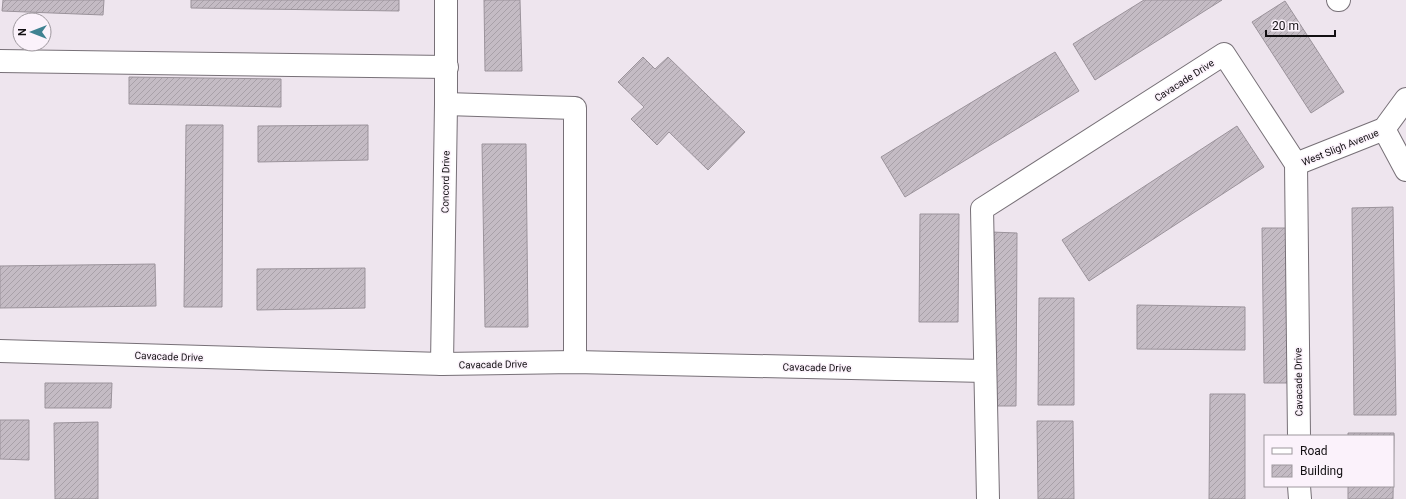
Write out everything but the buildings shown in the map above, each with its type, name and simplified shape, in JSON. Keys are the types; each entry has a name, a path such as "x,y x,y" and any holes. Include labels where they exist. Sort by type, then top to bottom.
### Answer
{"street":[{"name":"Concord Drive","path":"442,364 446,0"},
{"name":"Cavacade Drive","path":"988,499 982,208 1224,54 1296,164 1299,435"},
{"path":"0,61 446,67"},
{"name":"West Sligh Avenue","path":"1296,164 1384,129 1406,99"},
{"path":"446,104 575,108 575,362"},
{"name":"West Sligh Avenue","path":"1384,129 1406,170"},
{"name":"Cavacade Drive","path":"0,351 442,364 575,362 986,371"},
{"path":"1300,487 1300,499"}]}
